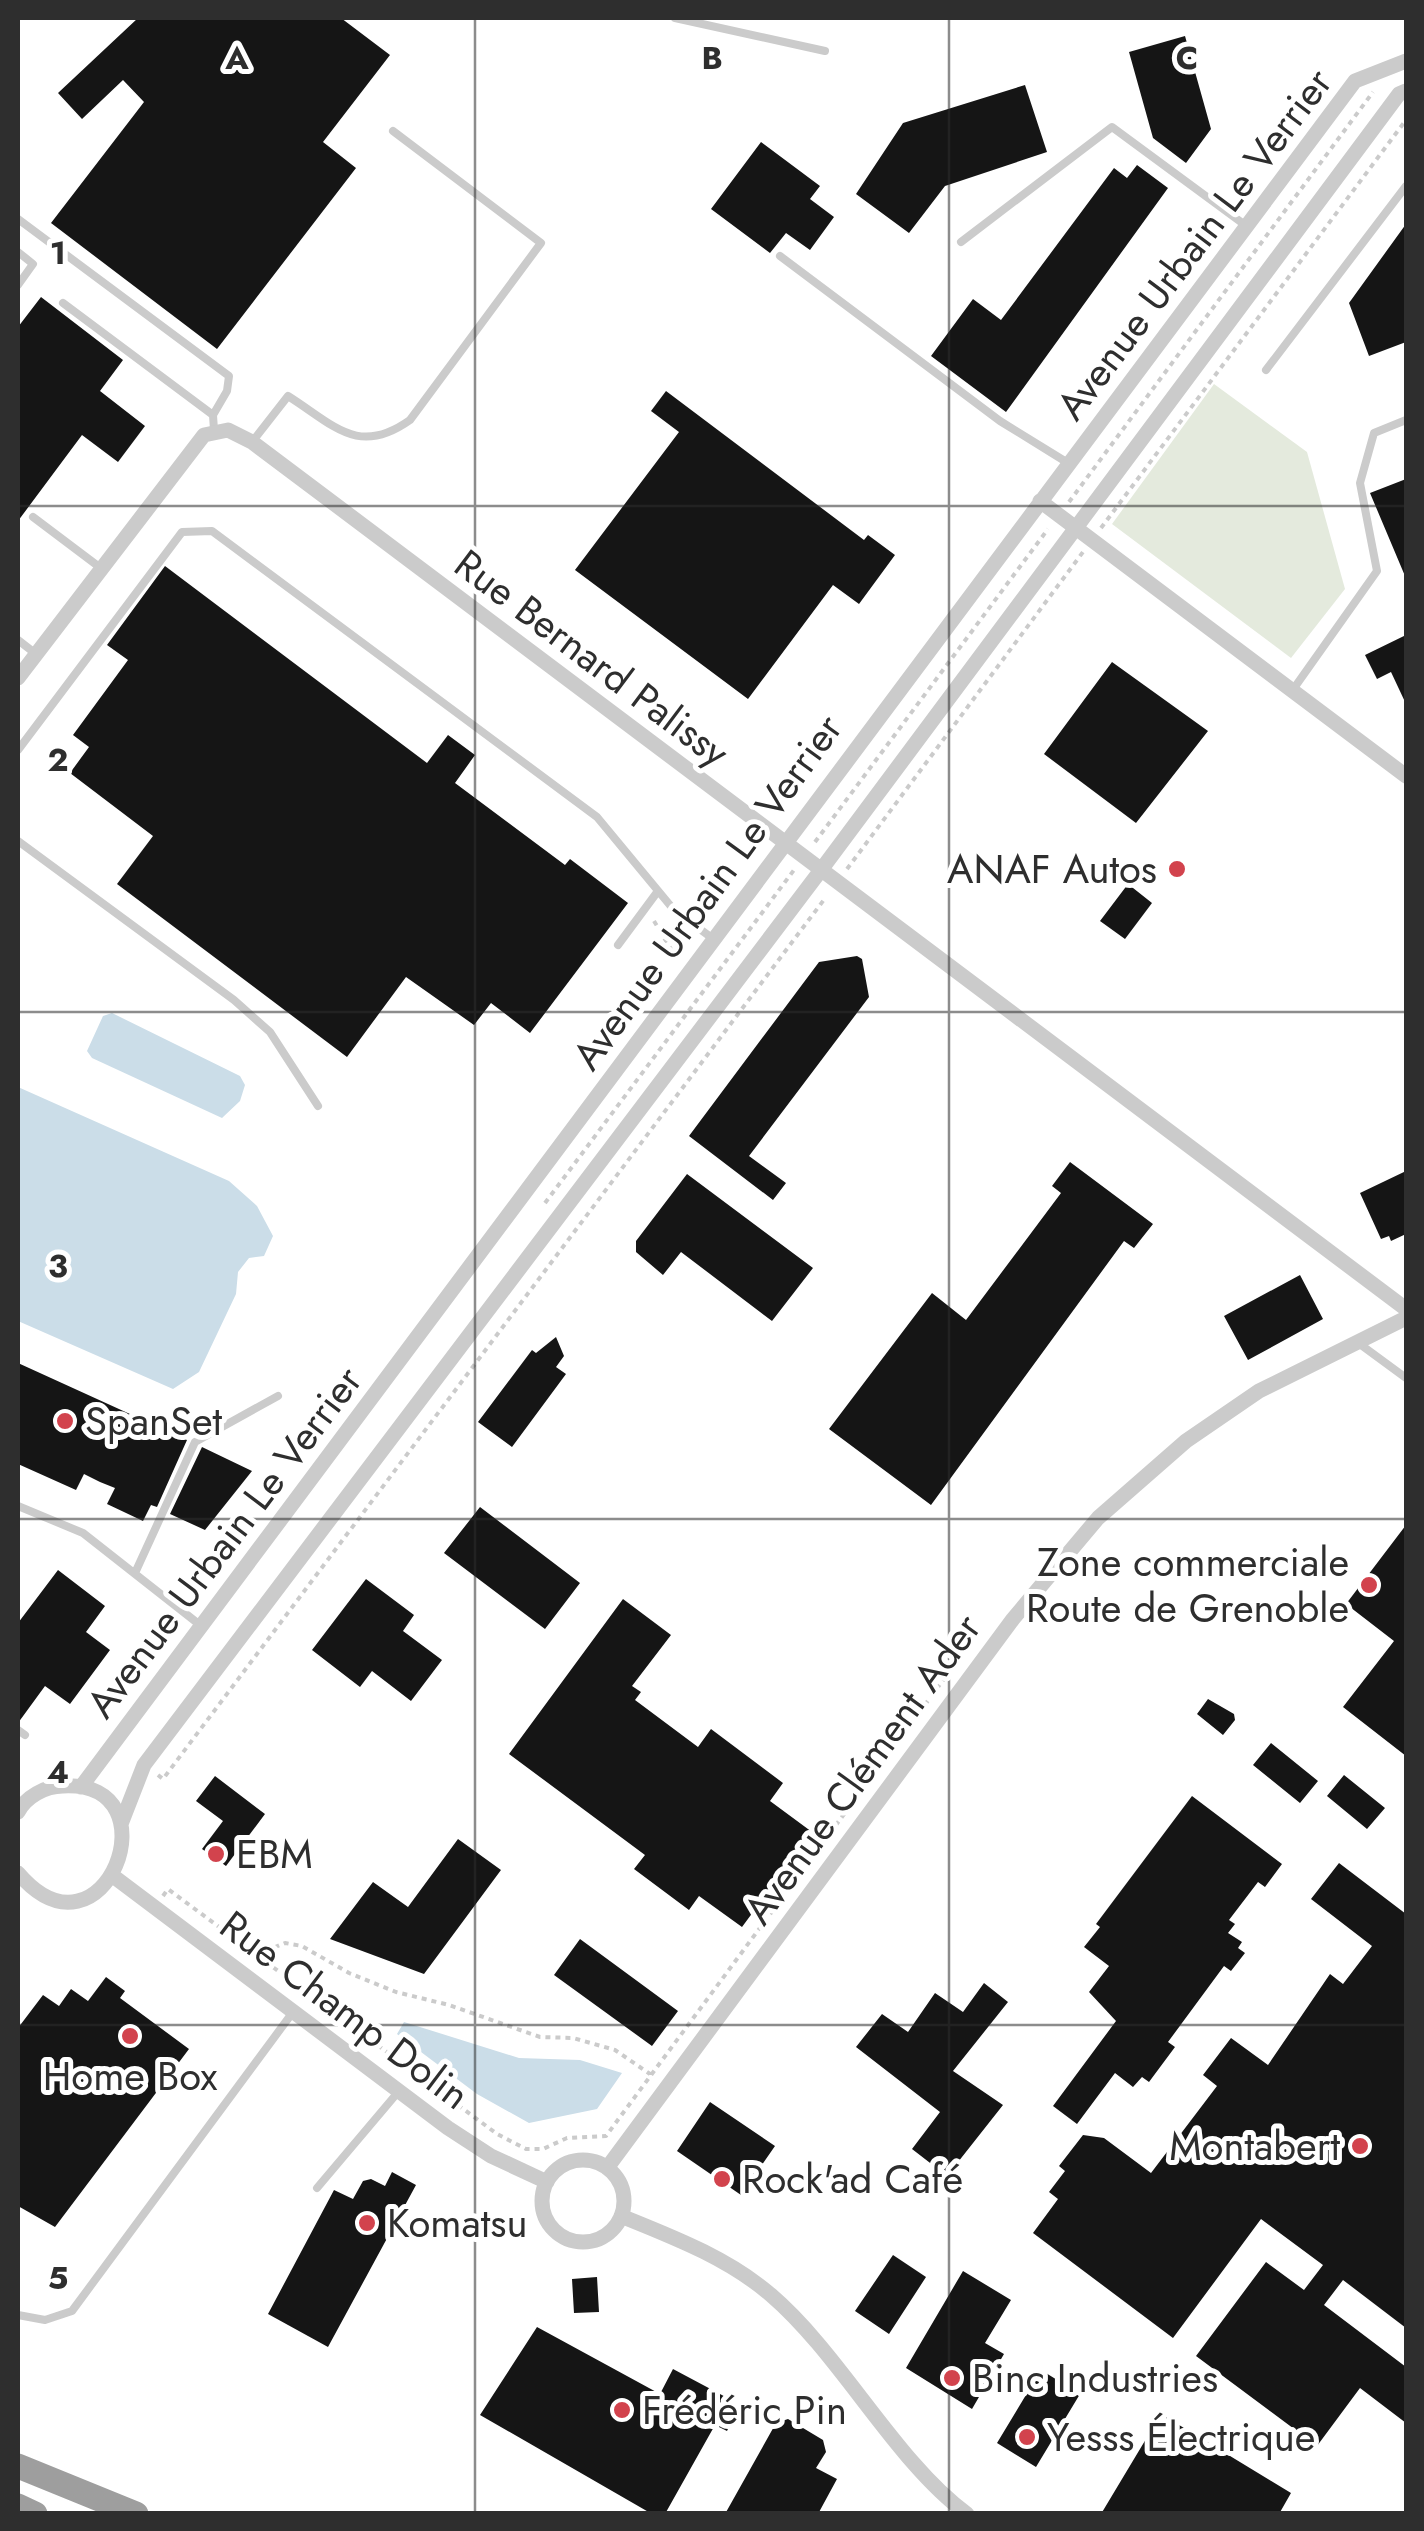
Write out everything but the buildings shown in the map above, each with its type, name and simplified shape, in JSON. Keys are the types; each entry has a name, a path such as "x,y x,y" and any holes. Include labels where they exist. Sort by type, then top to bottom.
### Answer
{"highway":[{"path":"18,2466 136,2514"},
{"path":"18,2506 35,2514"}],"street":[{"name":"Avenue Urbain Le Verrier","path":"81,1787 1355,81 1406,61"},
{"name":"Avenue Urbain Le Verrier","path":"113,1876 124,1842 120,1824 144,1764 821,870 1399,94 1406,91"},
{"path":"18,678 214,422"},
{"name":"Rue Bernard Palissy","path":"214,422 252,442 1406,1308"},
{"path":"1040,501 1406,776"},
{"name":"Avenue Clément Ader","path":"607,2168 1013,1619 1098,1518 1186,1441 1259,1390 1406,1318"},
{"path":"19,1807 48,1788 81,1787 112,1808 120,1824"},
{"path":"18,1873 30,1888 64,1900 100,1890 113,1876"},
{"name":"Rue Champ Dolin","path":"113,1876 399,2091 491,2156 546,2182"},
{"path":"574,2161 591,2161 607,2168 622,2190 621,2216 604,2236 578,2242 566,2238 546,2220 542,2194 546,2182 558,2168 574,2161"},
{"path":"621,2216 712,2257 747,2276 774,2298 935,2483 968,2514"}],"lane":[{"path":"675,18 825,52"},
{"path":"961,242 1112,127 1246,226"},
{"path":"252,442 288,396 353,438 370,440 396,430 410,420 541,243 393,130"},
{"path":"1266,370 1406,186"},
{"path":"18,219 229,376 214,422 63,303"},
{"path":"18,252 33,264 18,285"},
{"path":"780,256 1000,421 1068,463"},
{"path":"1292,692 1377,571 1360,483 1374,433 1406,420"},
{"path":"34,517 102,569"},
{"path":"18,750 182,532 212,531 597,817 658,891 712,938"},
{"path":"18,640 36,654"},
{"path":"18,841 270,1032 318,1106"},
{"path":"618,945 658,891"},
{"path":"1357,1342 1404,1374"},
{"path":"135,1573 195,1442 278,1396"},
{"path":"18,1506 83,1532 200,1625"},
{"path":"18,2315 45,2320 72,2311 293,2012"},
{"path":"317,2188 399,2091"}],"path":[{"name":"Avenue Urbain Le Verrier","path":"542,1207 1374,91"},
{"path":"144,1764 163,1779 1406,120"},
{"path":"643,911 661,926 676,959"},
{"path":"154,1908 168,1890 497,2134 526,2149 543,2149 567,2138 606,2136 972,1642"},
{"path":"256,1954 285,1943 302,1946 349,1974 396,1992 448,2004 540,2037 573,2038 615,2050 650,2074"}],"shaded area":[{"path":"1214,384 1307,452 1345,589 1291,658 1112,524"}],"water":[{"path":"112,1013 240,1076 245,1085 240,1101 222,1118 92,1058 87,1051 103,1016"},
{"path":"18,1087 229,1181 257,1206 273,1236 264,1256 249,1258 238,1272 236,1294 199,1372 173,1389 18,1321"},
{"path":"404,2022 519,2058 580,2060 622,2073 597,2109 529,2123 477,2094 397,2034"}],"place":[{"name":"ANAF Autos","path":"1177,869"},
{"name":"SpanSet","path":"65,1421"},
{"name":"Zone commerciale Route de Grenoble","path":"1369,1585"},
{"name":"EBM","path":"216,1854"},
{"name":"Home Box","path":"130,2036"},
{"name":"Montabert","path":"1360,2146"},
{"name":"Rock'ad Café","path":"722,2179"},
{"name":"Komatsu","path":"367,2223"},
{"name":"Binc Industries","path":"952,2378"},
{"name":"Frédéric Pin","path":"622,2410"},
{"name":"Yesss Électrique","path":"1027,2437"}]}
